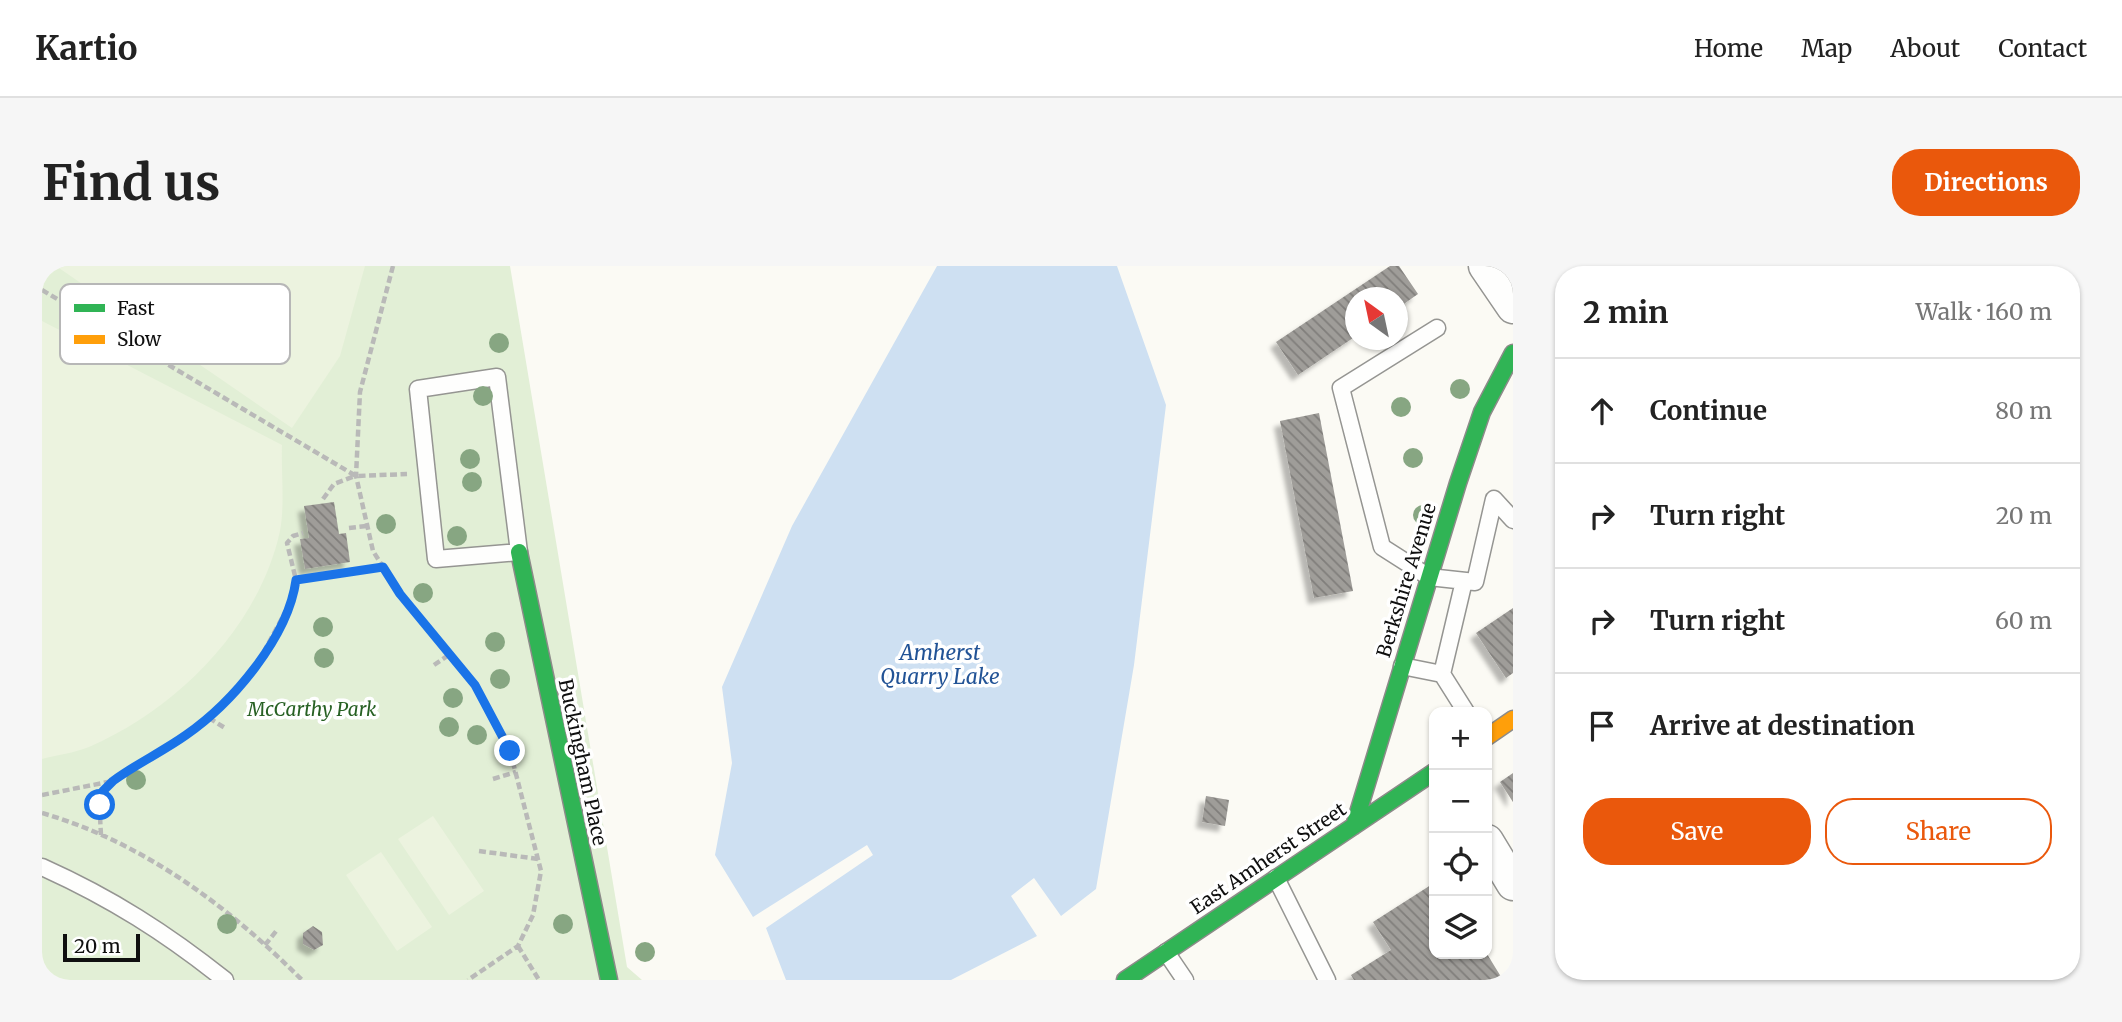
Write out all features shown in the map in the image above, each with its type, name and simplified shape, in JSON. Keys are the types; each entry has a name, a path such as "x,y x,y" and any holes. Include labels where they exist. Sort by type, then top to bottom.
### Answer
{"street":[{"path":"1485,266 1513,307"},
{"name":"Berkshire Avenue","path":"1354,826 1482,411 1513,352"},
{"name":"Buckingham Place","path":"519,552 608,980"},
{"path":"1492,734 1513,719"},
{"name":"East Amherst Street","path":"1125,980 1429,775"},
{"path":"1492,849 1513,884"}],"lane":[{"path":"1437,328 1341,388 1382,547 1429,577 1475,582 1494,499 1513,520"},
{"path":"497,377 519,552 436,559 418,389 497,377"},
{"path":"1463,707 1442,674 1464,581"},
{"path":"1402,666 1442,674"},
{"path":"42,867 102,894 183,946 225,980"},
{"path":"1276,878 1327,980"},
{"path":"1166,953 1185,980"}],"path":[{"path":"393,266 360,391 356,476 373,551 400,594 475,685 510,751 541,871 533,915 518,946 468,980"},
{"path":"42,290 60,301"},
{"path":"167,364 356,476"},
{"path":"323,499 334,484 356,476 397,475"},
{"path":"349,528 367,526"},
{"path":"101,835 100,805 103,791 113,781 209,718 255,668 294,596 296,580 287,543 293,536 303,533"},
{"path":"296,580 383,567"},
{"path":"434,664 450,654"},
{"path":"209,718 225,728"},
{"path":"493,779 516,772"},
{"path":"42,795 113,781"},
{"path":"42,813 101,835 199,890 234,915 302,980"},
{"path":"479,851 538,859"},
{"path":"265,945 277,930"},
{"path":"518,946 540,980"}],"green space":[{"name":"McCarthy Park","path":"42,266 510,266 627,967 642,980 42,980"},
{"path":"56,266 365,266 340,356 292,428 199,364 290,364 290,284 82,284"},
{"path":"42,321 60,330 60,364 125,364 282,445 283,499 280,531 254,600 234,632 210,661 153,711 122,731 89,747 42,759"},
{"path":"433,816 484,891 449,915 398,839"},
{"path":"381,852 432,927 397,951 346,875"}],"water":[{"name":"Amherst Quarry Lake","path":"937,266 1117,266 1166,405 1134,665 1096,889 1061,916 1034,878 1011,896 1037,936 951,980 786,980 766,928 873,855 867,845 753,917 715,855 732,763 722,687 792,526"}],"building":[{"path":"1390,266 1399,266 1418,294 1408,301 1408,287 1358,287"},
{"path":"1345,296 1345,343 1298,375 1276,342"},
{"path":"1319,413 1353,591 1314,598 1280,421"},
{"path":"334,502 339,534 346,533 350,562 305,569 300,539 309,538 304,506"},
{"path":"1513,608 1513,673 1506,678 1476,633"},
{"path":"1513,773 1513,802 1500,782"},
{"path":"1206,796 1229,800 1225,826 1202,822"},
{"path":"1429,886 1429,959 1490,959 1503,980 1354,980 1351,975 1391,950 1373,922"},
{"path":"313,926 322,932 323,945 314,950 303,944 303,933"}],"traffic: fast":[{"path":"1354,826 1458,483 1482,412 1513,353"},
{"path":"519,552 609,980"},
{"path":"1125,980 1429,775"}],"traffic: slow":[{"path":"1492,734 1513,719"}],"route":[{"path":"100,805 103,791 113,781 209,718 230,697 255,668 274,637 294,596 296,580 383,567 400,594 475,685 510,751"}]}
